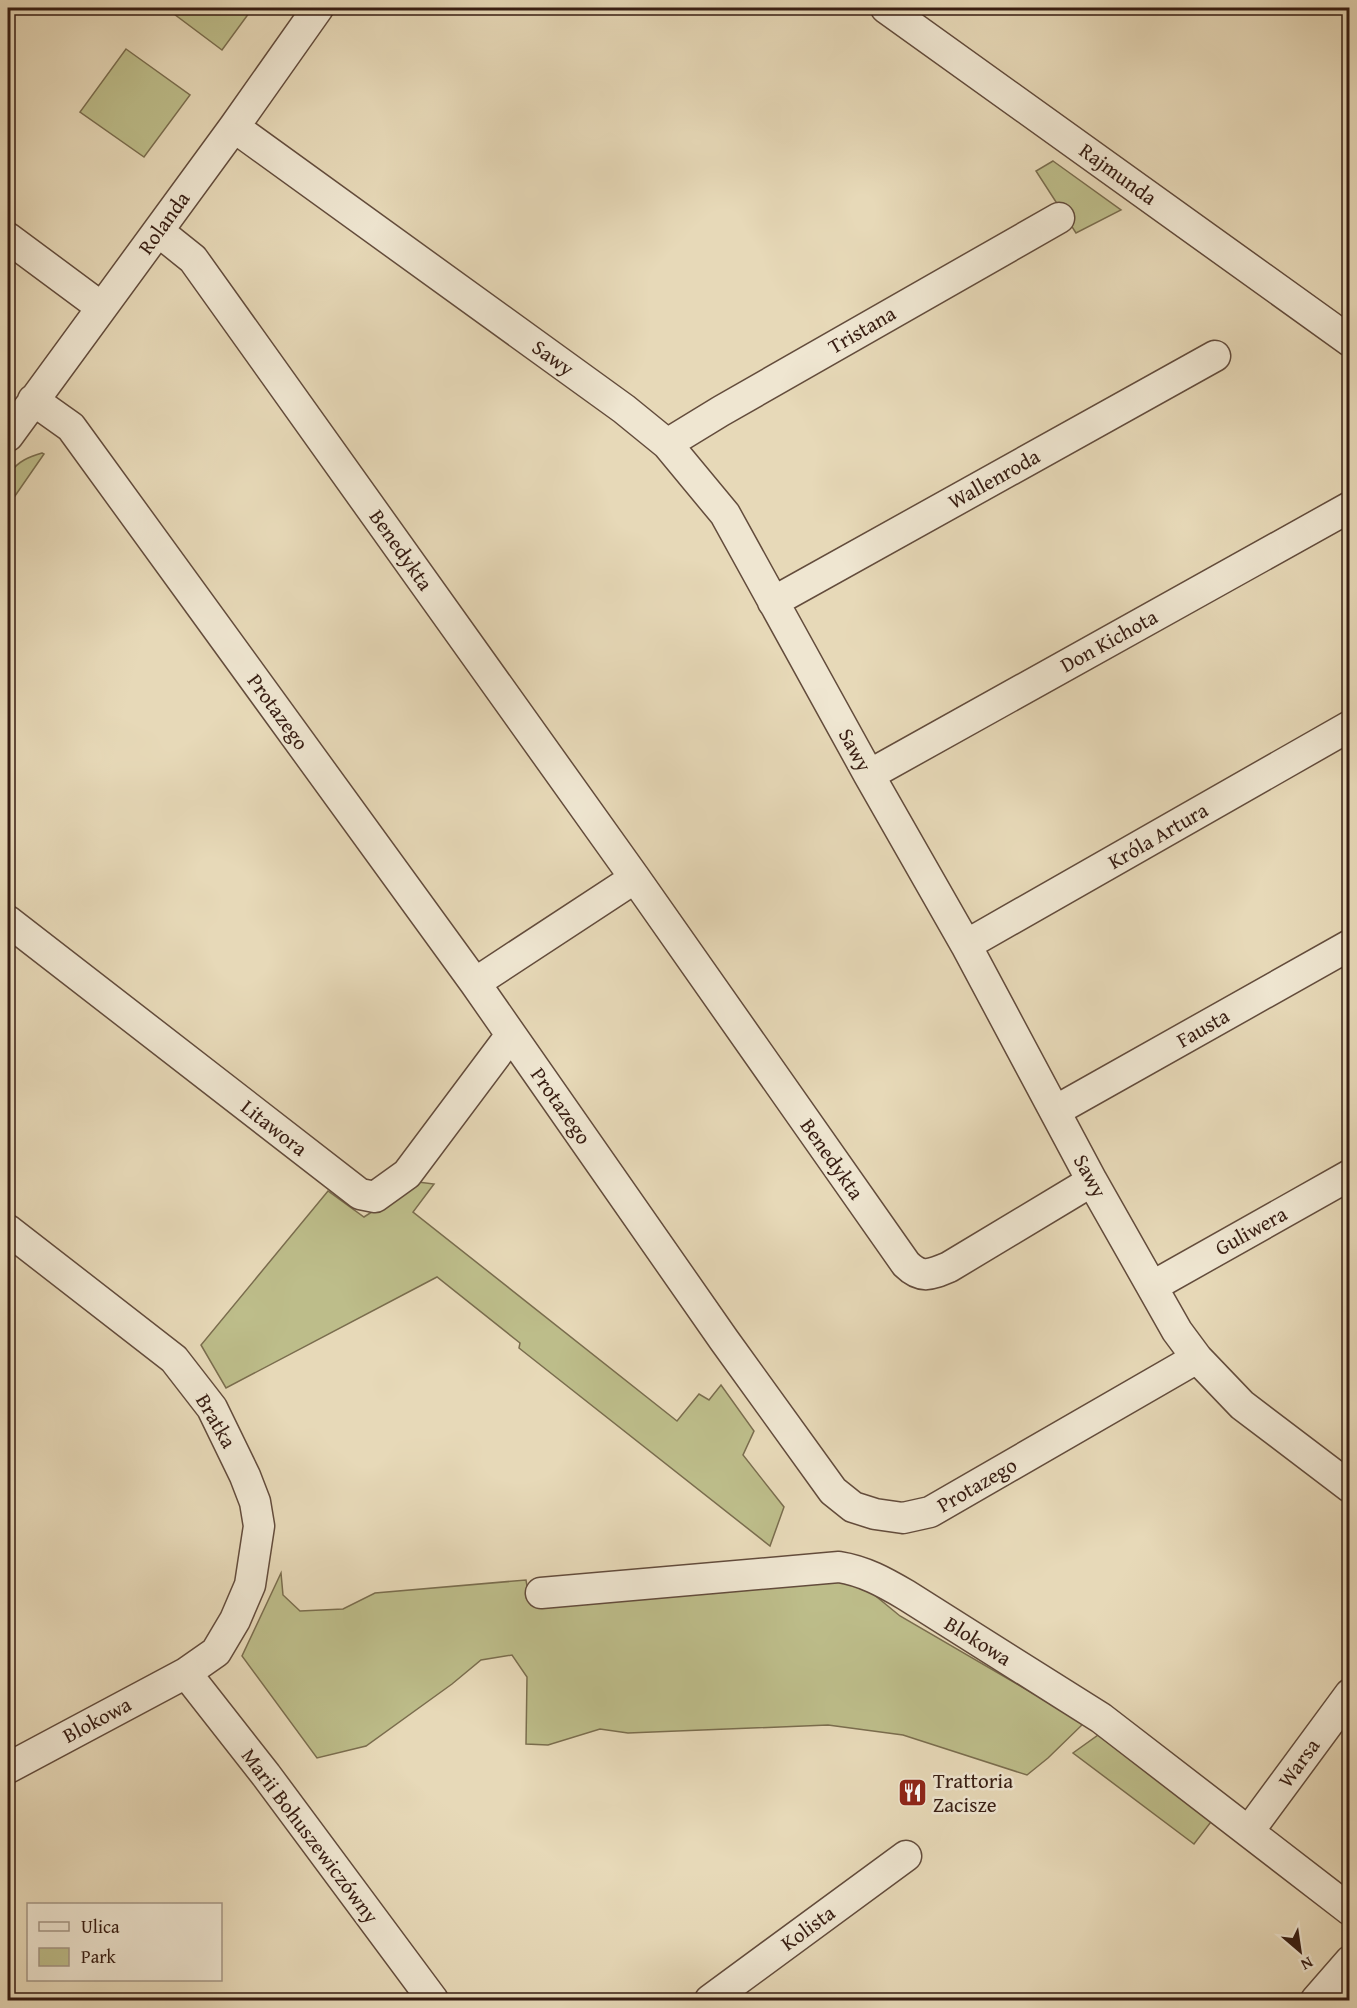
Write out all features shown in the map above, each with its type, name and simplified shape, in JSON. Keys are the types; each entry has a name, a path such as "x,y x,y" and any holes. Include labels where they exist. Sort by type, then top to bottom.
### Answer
{"street":[{"name":"Rajmunda","path":"886,8 1350,341"},
{"name":"Rolanda","path":"8,436 234,127 306,11"},
{"name":"Sawy","path":"234,127 624,409 667,444 725,514 966,945 1092,1181 1177,1331 1197,1358 1242,1405 1350,1487"},
{"name":"Tristana","path":"667,444 1059,218"},
{"name":"Benedykta","path":"158,231 193,259 635,878 906,1264 914,1272 929,1275 949,1267 1092,1181"},
{"path":"8,238 101,307"},
{"name":"Wallenroda","path":"773,602 1215,356"},
{"name":"Protazego","path":"33,400 71,428 475,983 736,1357 833,1491 853,1507 875,1514 903,1518 930,1512 1197,1358"},
{"name":"Don Kichota","path":"869,775 1350,507"},
{"name":"Króla Artura","path":"966,945 1350,726"},
{"path":"475,983 635,878"},
{"name":"Litawora","path":"8,921 360,1194 375,1197 407,1174 511,1035"},
{"name":"Fausta","path":"1055,1111 1350,945"},
{"name":"Guliwera","path":"1153,1286 1350,1175"},
{"name":"Bratka","path":"8,1230 174,1359 212,1408 245,1476 255,1502 259,1526 250,1585 235,1620 216,1652 186,1673"},
{"name":"Blokowa","path":"541,1593 839,1567 863,1573 906,1595 1101,1718 1350,1910"},
{"name":"Blokowa","path":"8,1768 186,1673"},
{"name":"Marii Bohuszewiczówny","path":"186,1673 266,1775 433,2001"},
{"name":"Warsa","path":"1250,1831 1350,1694"},
{"name":"Kolista","path":"710,2001 906,1856"},
{"path":"1316,2001 1350,1961"}],"green space":[{"path":"166,8 250,8 252,9 222,50"},
{"path":"126,49 190,95 144,157 80,112"},
{"path":"1053,161 1121,210 1076,233 1036,171"},
{"path":"44,454 8,506 8,471 10,473 24,460"},
{"path":"418,1182 434,1184 413,1212 677,1421 699,1394 709,1400 721,1385 754,1431 743,1455 784,1507 770,1546 519,1348 520,1343 437,1277 226,1388 201,1345 328,1191 364,1217"},
{"path":"281,1573 283,1595 300,1611 343,1609 375,1593 526,1580 530,1603 847,1579 867,1589 900,1616 1084,1723 1027,1775 903,1735 828,1725 628,1733 600,1729 548,1745 526,1744 527,1677 512,1655 481,1660 452,1684 366,1746 317,1758 242,1656"},
{"path":"1101,1733 1214,1818 1194,1844 1073,1753"}],"place":[{"name":"Trattoria Zacisze","path":"912,1793"}]}
